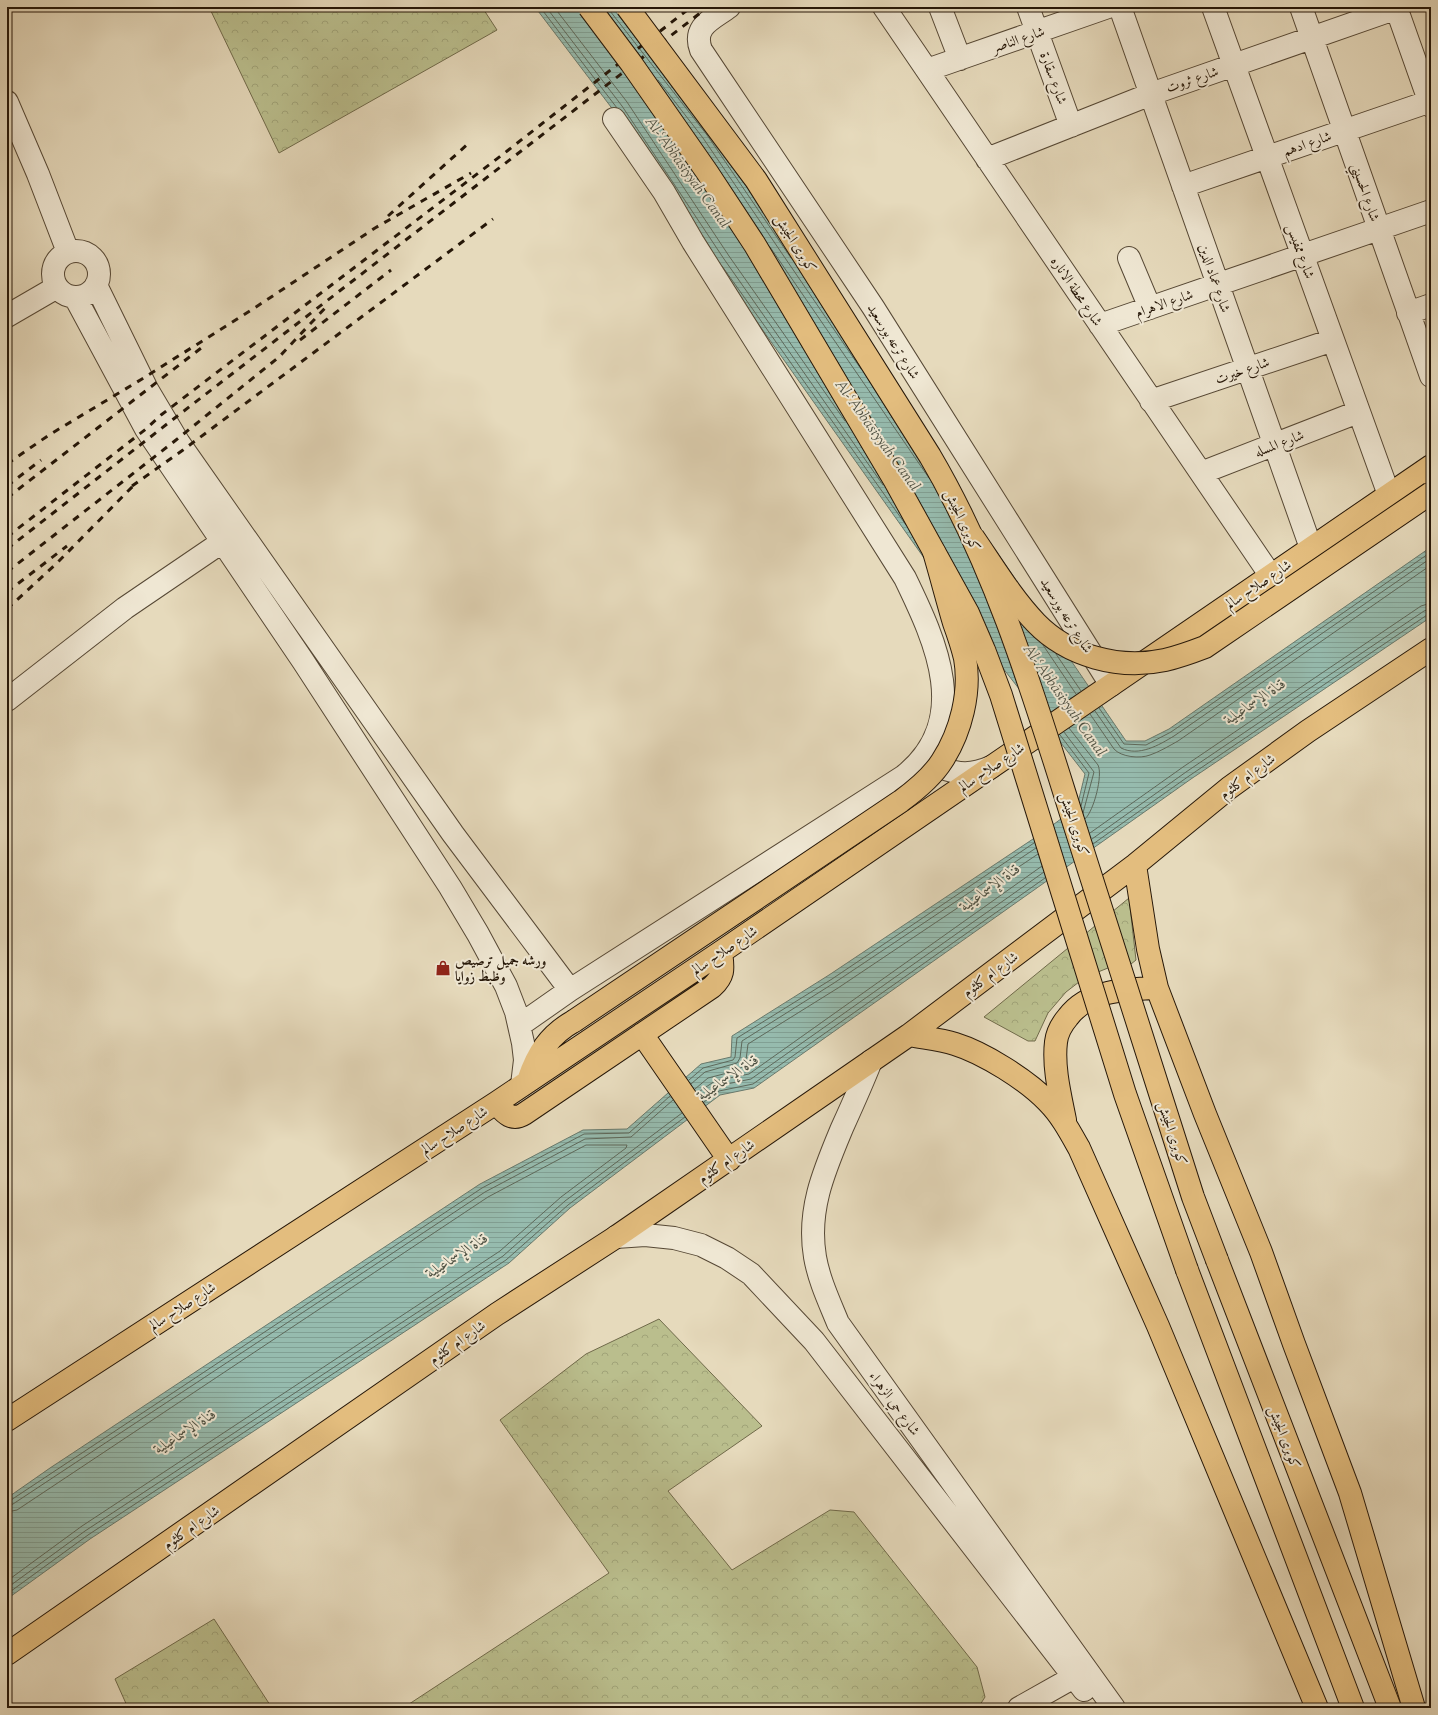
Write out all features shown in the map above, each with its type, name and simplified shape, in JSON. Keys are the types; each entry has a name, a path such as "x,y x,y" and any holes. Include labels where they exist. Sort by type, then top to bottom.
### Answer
{"main road":[{"path":"588,7 631,63 707,172 755,245 895,481 968,613 1001,695 1125,1094 1187,1270 1353,1708"},
{"name":"كوبرى الجيش","path":"627,7 733,147 783,220 930,456 951,492 973,537 1029,680 1193,1197 1390,1708"},
{"name":"شارع صلاح سالم","path":"7,1420 496,1103 1049,729 1431,466"},
{"path":"973,537 1024,608 1036,623 1051,636 1080,652 1105,660 1125,663 1145,663 1164,660 1205,647 1431,493"},
{"path":"525,1083 537,1056 544,1046 562,1027 901,801 923,783 942,761 954,738 960,719 965,702 966,682 965,658 934,552"},
{"name":"شارع ام كلثوم","path":"7,1654 497,1314 616,1237 909,1035 1135,865 1229,788 1431,649"},
{"path":"1135,865 1148,949 1157,988 1261,1252 1350,1492 1414,1708"},
{"path":"496,1103 510,1116 520,1117 716,983 723,973 721,952"},
{"path":"1065,1123 1055,1052 1056,1040 1062,1024 1073,1010 1090,998 1110,992 1128,989 1157,988"},
{"path":"642,1034 729,1160"},
{"path":"909,1035 954,1044 973,1051 994,1062 1032,1087 1049,1103 1065,1123 1079,1148 1155,1319 1317,1708"},
{"path":"7,1642 43,1629"}],"street":[{"name":"شارع ترعه بورسعيد","path":"729,7 703,26 700,30 698,38 701,50 873,307 1111,685"},
{"name":"شارع محطة الاناره","path":"884,7 1271,576"},
{"path":"940,7 960,59"},
{"name":"شارع سقارة","path":"1028,7 1071,126"},
{"name":"شارع الناصر","path":"927,70 1108,7"},
{"name":"شارع عماد الدين","path":"1120,7 1311,548"},
{"name":"شارع ممفيس","path":"1214,7 1389,495"},
{"name":"شارع الحسيني","path":"1301,7 1431,376"},
{"path":"1398,7 1430,103"},
{"name":"شارع ثروت","path":"987,159 1151,94 1398,7"},
{"path":"7,102 38,174 68,252"},
{"name":"شارع ادهم","path":"1183,186 1344,130 1430,103"},
{"path":"520,1025 570,990 904,776 926,755 939,727 943,700 943,678 938,653 928,624 909,585 664,192 614,119"},
{"name":"شارع الاهرام","path":"1100,325 1431,210"},
{"path":"7,316 66,292 83,296 90,292 96,286 98,278 96,263 84,252 68,252 61,256 56,262 53,270 53,279 66,292 146,429 267,609 454,894 495,964 509,993 520,1025 525,1060 525,1083"},
{"path":"1130,258 1150,308"},
{"path":"96,286 147,389 176,440 453,834 570,990"},
{"path":"1408,313 1431,305"},
{"name":"شارع خيرت","path":"1151,401 1333,340"},
{"name":"شارع المسله","path":"1200,473 1358,412"},
{"path":"7,700 125,608 222,542"},
{"path":"267,609 285,597"},
{"path":"926,755 939,766 955,773 973,773 991,767"},
{"path":"428,854 453,834"},
{"name":"شارع حي الزهراء","path":"871,1061 819,1185 814,1208 813,1232 815,1256 820,1280 838,1323 1114,1708"},
{"name":"شارع حي الزهراء","path":"616,1237 645,1235 674,1238 702,1245 727,1258 751,1274 814,1341 1097,1708"},
{"path":"814,1341 838,1323"},
{"path":"1019,1708 1074,1677"}],"green space":[{"path":"209,7 482,7 497,30 279,153"},
{"path":"1129,898 1136,960 1131,964 1108,968 1093,974 1066,992 1048,1013 1035,1041 1028,1041 984,1017"},
{"path":"659,1319 762,1426 668,1491 732,1570 830,1510 854,1512 977,1667 985,1697 978,1708 403,1708 609,1573 500,1420 586,1354"},
{"path":"214,1619 272,1708 128,1708 115,1679"}],"water":[{"path":"535,7 612,7 710,133 1126,741 1145,741 1169,729 1431,547 1431,617 1191,779 754,1088 720,1095 570,1208 509,1263 90,1539 7,1599 7,1498 50,1468 480,1184 583,1130 627,1129 701,1064 731,1057 732,1036 829,975 1042,833 1077,807 1085,774 992,654 716,264 614,111"}],"railway":[{"path":"7,537 146,429 161,415 502,155 691,7"},
{"path":"7,549 708,7"},
{"path":"388,216 470,142"},
{"path":"7,464 49,435 142,379 253,309 375,228 471,173"},
{"path":"132,486 183,450 493,219"},
{"path":"300,340 391,270"},
{"path":"7,572 176,440 279,357 327,306"},
{"path":"7,498 205,345"},
{"path":"7,486 41,460"},
{"path":"7,609 57,563 136,483"},
{"path":"7,592 67,546"}],"place":[{"name":"ورشه جميل ترصيص وظبط زوايا","path":"443,968"}],"water label":[{"name":"Al-ʿAbbāsiyyah Canal","path":"688,172"},
{"name":"Al-ʿAbbāsiyyah Canal","path":"878,435"},
{"name":"Al-ʿAbbāsiyyah Canal","path":"1065,700"},
{"name":"قناة الإسماعيلية","path":"1255,701"},
{"name":"قناة الإسماعيلية","path":"990,887"},
{"name":"قناة الإسماعيلية","path":"728,1077"},
{"name":"قناة الإسماعيلية","path":"457,1255"},
{"name":"قناة الإسماعيلية","path":"185,1431"}]}
